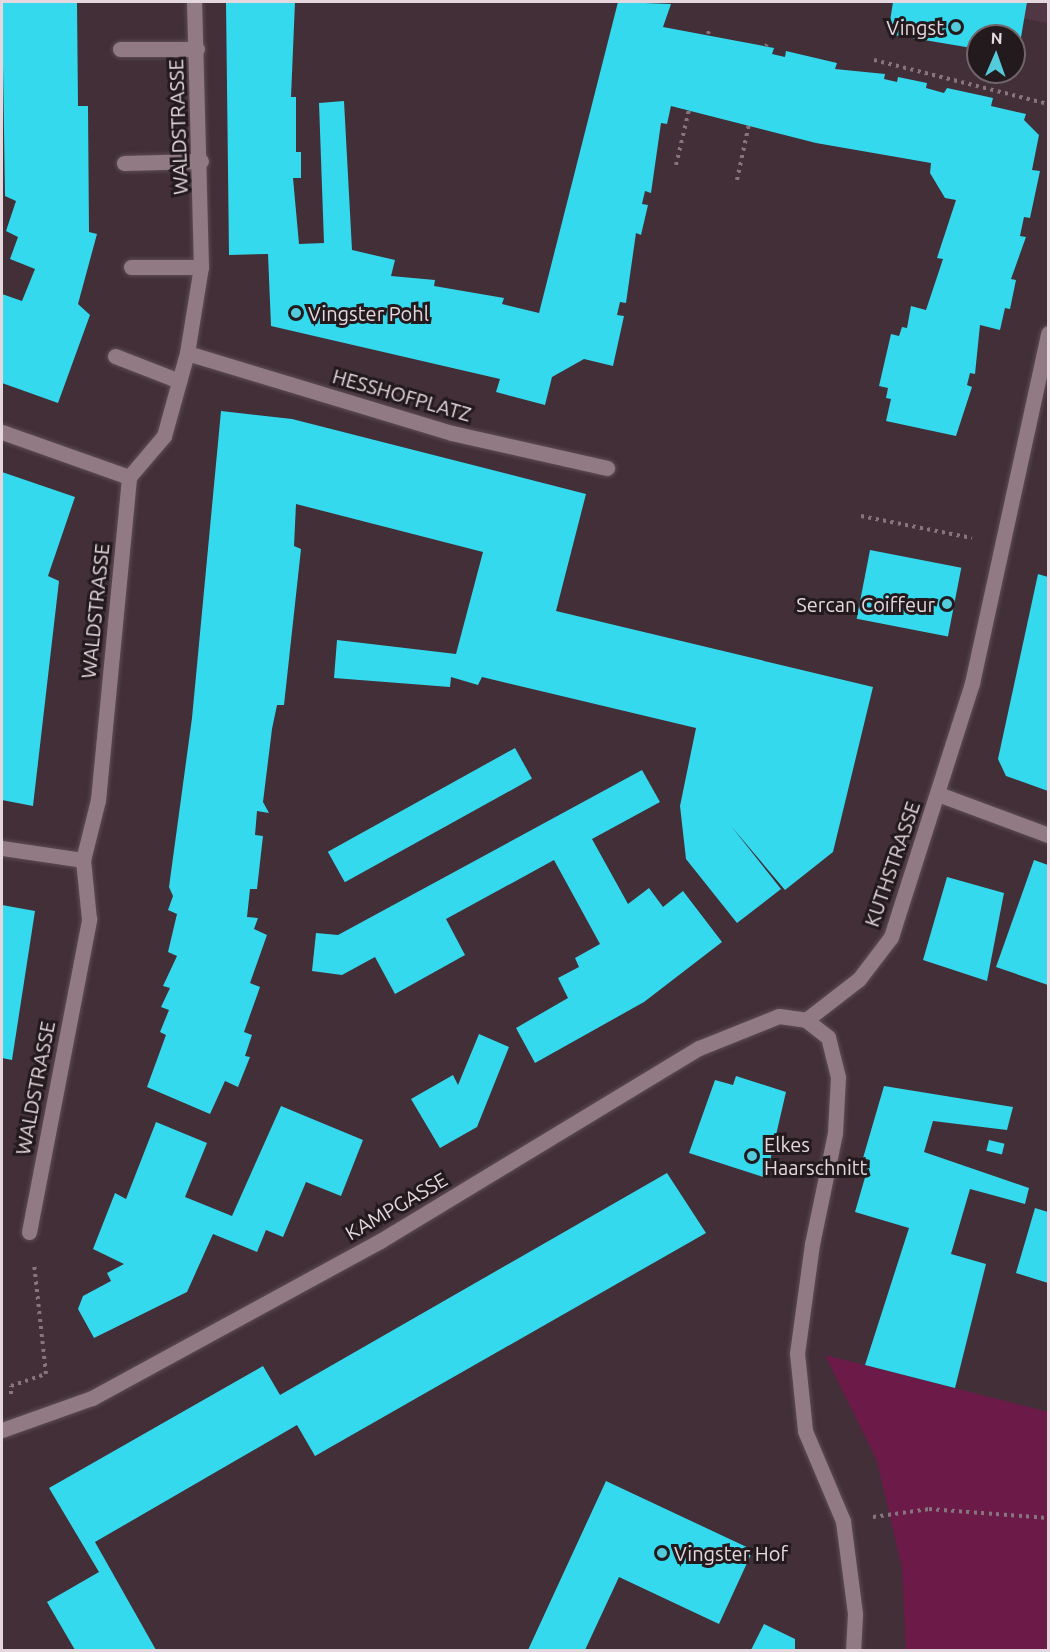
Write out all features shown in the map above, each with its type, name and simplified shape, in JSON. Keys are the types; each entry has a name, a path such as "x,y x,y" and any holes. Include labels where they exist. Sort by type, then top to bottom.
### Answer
{"street":[{"name":"WALDSTRASSE","path":"29,1232 90,919 83,860 98,800 129,477 164,436 187,353 201,267 201,162 194,2"},
{"path":"120,50 197,49"},
{"path":"124,163 201,162"},
{"path":"131,267 201,267"},
{"name":"KUTHSTRASSE","path":"806,1020 860,979 891,937 938,794 1004,545 1048,333"},
{"name":"HESSHOFPLATZ","path":"187,353 452,433 607,468"},
{"path":"115,356 179,381"},
{"path":"2,432 129,477"},
{"path":"938,794 1048,835"},
{"path":"2,848 83,860"},
{"name":"KAMPGASSE","path":"7,1429 92,1398 380,1241 699,1048 779,1016 806,1020"},
{"path":"806,1020 828,1036 838,1077 835,1133 812,1244 797,1353 806,1431 843,1521 855,1614 853,1650"}],"path":[{"path":"874,60 1048,104"},
{"path":"676,165 689,110"},
{"path":"737,180 749,124"},
{"path":"861,516 1004,545"},
{"path":"7,1429 10,1386 46,1374 29,1232"},
{"path":"843,1521 929,1509 1048,1518"}],"shaded area":[{"path":"909,2 1048,2 1048,23 1025,19"},
{"path":"825,1355 1048,1412 1048,1650 906,1650 902,1568 877,1461"}],"building":[{"path":"2,2 77,2 78,106 88,106 89,232 97,234 78,304 90,315 58,403 2,383 2,294 22,301 35,269 10,259 18,237 6,231 16,201 5,196"},
{"path":"226,2 295,2 291,97 296,97 296,152 301,152 301,178 293,178 299,244 324,243 319,103 344,101 352,250 395,260 391,276 435,280 434,286 504,298 502,304 539,313 618,2 671,4 663,27 774,48 772,54 785,57 786,51 837,63 835,69 885,74 884,79 897,82 898,77 927,83 926,88 944,93 947,88 993,98 991,106 1026,114 1024,120 1039,135 1032,170 1040,171 1030,218 1024,217 1020,236 1026,237 1011,279 1016,280 1010,309 1005,308 1000,330 980,325 975,374 970,373 967,385 972,387 956,436 886,421 891,399 886,398 888,388 879,386 891,334 899,336 902,327 907,328 911,306 926,310 943,259 937,258 956,200 945,198 930,173 931,163 816,143 671,106 667,124 661,123 651,193 645,191 642,204 648,205 641,235 636,233 626,303 620,302 617,315 624,316 613,366 584,359 552,377 545,405 496,392 500,379 271,326 268,254 229,255"},
{"name":"Vingst","path":"893,2 1027,2 1023,24 966,24 966,47 888,34"},
{"path":"221,411 292,419 586,494 556,611 873,687 833,852 785,890 731,826 781,889 737,923 686,859 680,806 696,728 482,677 478,685 451,677 450,687 334,678 337,640 456,654 483,552 296,504 294,546 301,549 284,705 277,705 272,729 263,802 269,813 257,811 255,835 263,836 257,889 250,889 247,917 258,918 254,929 267,935 250,983 260,987 244,1032 252,1035 245,1056 250,1057 238,1087 225,1081 210,1114 147,1087 166,1035 160,1032 169,1010 161,1007 170,988 163,986 177,956 168,952 177,914 168,910 173,896 169,887 192,718"},
{"path":"2,472 75,497 48,576 59,581 33,806 2,800"},
{"path":"870,550 961,568 948,636 857,619"},
{"path":"1038,574 1048,577 1048,791 1006,776 998,759"},
{"path":"515,748 532,779 345,882 328,852"},
{"path":"642,770 660,802 592,839 628,904 649,888 663,907 683,891 722,942 644,1002 535,1063 516,1028 568,998 558,978 579,967 575,958 600,944 554,860 446,919 465,955 395,994 375,957 342,975 312,971 316,933 338,935"},
{"path":"1034,860 1048,865 1048,985 996,967"},
{"path":"947,877 1004,893 987,981 923,960"},
{"path":"2,905 35,911 12,1060 2,1058"},
{"path":"479,1034 509,1047 477,1127 440,1148 411,1099 453,1075 458,1085"},
{"path":"736,1076 786,1092 766,1178 689,1153 715,1080 733,1085"},
{"path":"884,1086 1013,1107 1007,1130 933,1121 924,1152 1029,1188 1025,1204 970,1189 951,1254 986,1264 955,1388 865,1365 909,1228 855,1212 870,1160 863,1158"},
{"path":"281,1106 363,1140 341,1196 306,1182 283,1237 266,1230 257,1252 213,1234 187,1292 94,1338 78,1309 83,1296 111,1281 107,1273 124,1264 93,1249 115,1193 126,1199 156,1122 207,1143 185,1197 232,1216"},
{"path":"989,1140 1005,1144 1002,1155 986,1151"},
{"path":"667,1173 706,1233 315,1456 297,1425 95,1542 156,1650 75,1650 47,1602 99,1572 49,1488 263,1366 280,1395"},
{"path":"1035,1208 1048,1212 1048,1283 1016,1273"},
{"name":"Vingster Hof","path":"606,1481 753,1550 719,1624 619,1577 585,1650 528,1650"},
{"path":"764,1624 795,1639 795,1650 751,1650"}],"place":[{"name":"Vingst","path":"956,27"},
{"name":"Vingster Pohl","path":"296,313"},
{"name":"Sercan Coiffeur","path":"947,604"},
{"name":"Elkes Haarschnitt","path":"752,1156"},
{"name":"Vingster Hof","path":"662,1553"}]}
